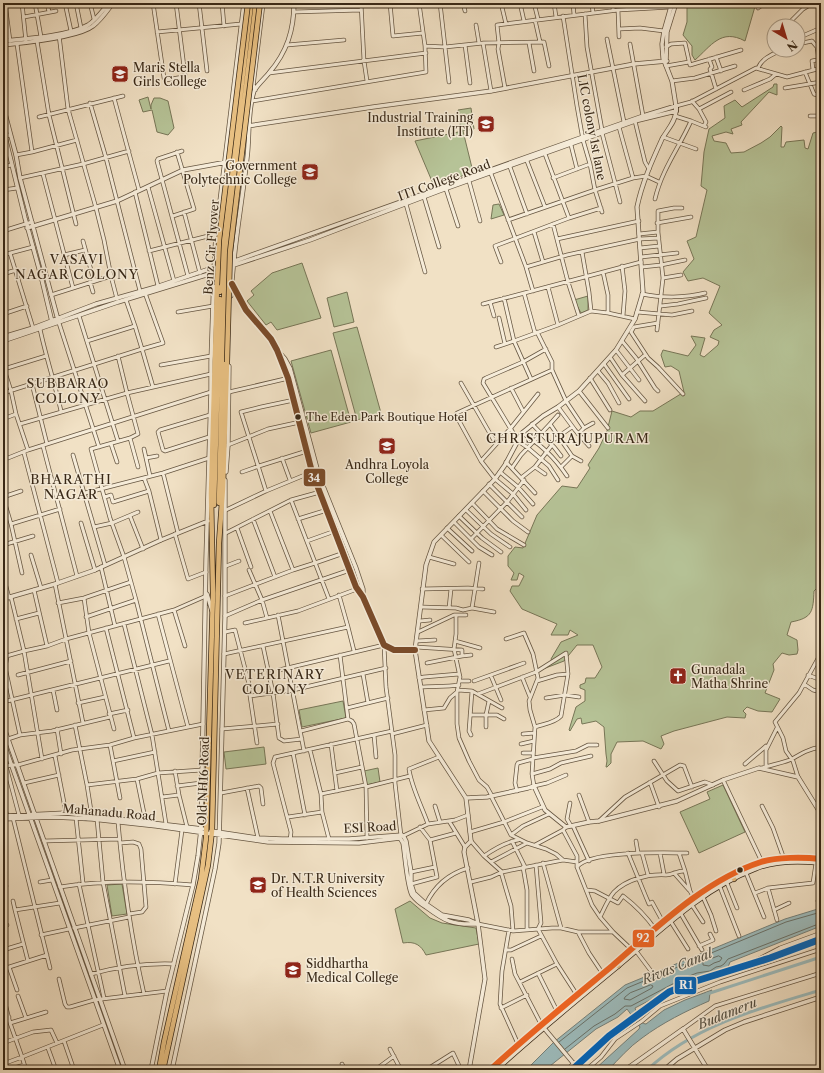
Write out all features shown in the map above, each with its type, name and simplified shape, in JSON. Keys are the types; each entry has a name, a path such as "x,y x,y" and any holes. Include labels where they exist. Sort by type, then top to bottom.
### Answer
{"main road":[{"path":"213,529 216,492 223,267 232,161 250,3"},
{"name":"Benz Cir Flyover","path":"212,494 219,240 250,3"},
{"path":"220,526 219,465 223,267 256,3"},
{"name":"Benz Cir Flyover","path":"223,488 230,252 260,3"},
{"name":"Old NH16 Road","path":"163,1070 208,865 220,526 223,488"},
{"name":"Old NH16 Road","path":"159,1070 201,879 209,832 213,612 212,494"},
{"path":"490,1070 617,965 663,922 706,890 762,862 784,859 821,859"},
{"path":"634,950 703,896 727,883 732,877 768,865 821,863"},
{"path":"554,1017 557,1011 603,974 617,965"},
{"path":"496,1070 517,1047"}],"street":[{"path":"5,3 10,41"},
{"path":"22,3 26,40"},
{"path":"35,3 41,37"},
{"path":"47,3 49,12"},
{"path":"65,3 71,31"},
{"path":"76,3 81,28"},
{"path":"90,3 94,19"},
{"path":"3,45 17,44 26,40 36,41 81,28 89,24 107,6 113,3"},
{"path":"153,3 164,78 166,80 183,77 185,75 176,3"},
{"path":"199,3 207,71"},
{"path":"222,3 224,26"},
{"path":"146,1070 152,1069 167,991 193,885 201,831 202,724 214,270 216,234 244,3"},
{"path":"255,90 253,85 263,3"},
{"path":"172,1070 215,869 220,834 226,566 225,476 228,445 232,264 247,156 252,100 255,90 278,61 288,44 291,34 294,3"},
{"path":"361,3 364,61 367,81"},
{"path":"390,3 393,36 424,33"},
{"path":"252,100 426,72 424,33 419,3"},
{"path":"440,3 449,82"},
{"path":"463,3 465,11"},
{"path":"501,3 506,24"},
{"path":"520,3 524,22"},
{"path":"534,3 540,42"},
{"path":"554,3 556,17"},
{"path":"573,3 574,15"},
{"path":"592,3 593,13"},
{"path":"613,3 613,10"},
{"path":"631,3 631,10"},
{"path":"665,61 667,32 676,3"},
{"path":"758,8 765,3"},
{"path":"795,18 803,9 813,3"},
{"path":"505,88 498,50 499,43 497,25 613,10 631,10 672,5 664,31 662,44 666,66 672,81 676,108 675,116 663,137 646,176 638,207 642,266 642,294 635,319 616,350 579,391 532,424 522,433 495,479 434,542 428,557 422,590 420,621 416,648 429,741 466,798 471,841 501,872 504,879 511,906 511,931 502,971 501,1008 517,1047"},
{"path":"3,42 83,31 92,27 107,6"},
{"path":"294,12 361,10"},
{"path":"618,10 620,29 619,37"},
{"path":"24,17 56,11"},
{"path":"585,14 587,47 602,131 614,184 620,202"},
{"name":"LIC colony 1st lane","path":"563,16 583,138 595,190 634,178 646,176"},
{"path":"158,32 241,24"},
{"path":"476,25 491,91"},
{"path":"620,29 640,28 664,31"},
{"path":"806,35 821,28"},
{"path":"59,35 68,109 96,208 111,276 118,300"},
{"path":"607,39 624,122"},
{"path":"288,44 344,40"},
{"path":"36,41 49,115 76,224"},
{"path":"806,42 812,41 819,46 820,59 812,62 812,70"},
{"path":"425,46 446,47 481,43 540,42 545,43 549,66"},
{"path":"529,43 534,71"},
{"path":"17,44 32,152"},
{"path":"630,44 643,116"},
{"path":"666,47 671,44 685,44 689,62"},
{"path":"465,45 470,83"},
{"path":"666,66 689,62 690,65 741,50"},
{"path":"269,73 426,53"},
{"path":"716,57 721,71"},
{"path":"758,68 760,63 767,58"},
{"path":"709,59 712,67 710,69 711,74 716,89"},
{"path":"241,126 491,91 634,64 665,61"},
{"path":"672,81 695,78 735,66"},
{"path":"676,108 756,68 787,77 821,68"},
{"path":"805,72 814,94 817,95 821,93"},
{"path":"744,90 770,79 776,74"},
{"path":"785,88 821,82"},
{"path":"699,110 731,92"},
{"path":"39,117 90,103 123,96"},
{"path":"114,98 140,190"},
{"path":"675,116 705,126 706,122 692,101"},
{"path":"90,103 106,158 140,291"},
{"path":"3,106 16,155 20,178 57,319 99,447"},
{"name":"ITI College Road","path":"214,270 491,172 624,122 676,108"},
{"name":"ITI College Road","path":"602,131 619,127 676,108"},
{"path":"810,116 821,116"},
{"path":"635,121 644,157 649,169"},
{"path":"655,199 664,169 681,143 691,121"},
{"path":"619,127 634,178"},
{"path":"3,128 4,137 53,325"},
{"path":"4,137 10,135"},
{"path":"663,137 696,149"},
{"name":"ITI College Road","path":"232,264 310,240 491,172 510,167 571,145 583,138"},
{"path":"16,155 76,140"},
{"path":"571,145 578,169"},
{"path":"20,178 83,164 128,151"},
{"path":"182,151 157,160 188,276"},
{"path":"173,216 194,209 177,152"},
{"path":"545,154 569,218"},
{"path":"3,231 55,220 117,201 183,170 232,161"},
{"path":"526,161 545,207"},
{"path":"553,178 590,164"},
{"path":"3,167 12,165"},
{"path":"510,167 527,214"},
{"path":"491,172 526,267 533,291"},
{"path":"43,174 72,288"},
{"path":"646,176 659,182"},
{"path":"469,181 480,221"},
{"path":"148,187 174,281"},
{"path":"3,190 17,188"},
{"path":"446,189 458,226"},
{"path":"508,220 595,190 602,212"},
{"path":"135,192 157,288"},
{"path":"424,197 439,247"},
{"path":"406,204 425,272"},
{"path":"500,262 495,246 569,218 601,208"},
{"path":"657,330 663,278 657,223 658,211 682,208"},
{"path":"184,212 200,273"},
{"path":"657,223 691,217"},
{"path":"557,239 639,221"},
{"path":"553,224 568,282 579,316"},
{"path":"534,232 543,262"},
{"path":"639,234 658,232"},
{"path":"149,251 216,234"},
{"path":"526,267 561,256 640,239 659,238"},
{"path":"83,241 86,250 93,292"},
{"path":"640,248 659,246"},
{"path":"3,255 33,247"},
{"path":"64,255 86,250"},
{"path":"582,252 591,311"},
{"path":"10,253 33,328"},
{"path":"641,257 677,253"},
{"path":"642,266 661,265 686,260"},
{"path":"483,304 641,262"},
{"path":"622,266 625,291 623,316"},
{"path":"3,274 16,270"},
{"path":"3,337 33,328 96,304 126,300 188,276 214,270"},
{"path":"3,342 79,316 140,291 157,288 214,270"},
{"path":"603,272 608,295 608,313"},
{"path":"663,278 681,275"},
{"path":"51,295 111,276"},
{"path":"232,284 246,310 271,340 277,350 288,378 312,472 357,589 363,597 384,645 388,698 395,755 395,780 402,836 428,824 449,821 468,815"},
{"path":"548,287 558,325"},
{"path":"3,393 162,343 145,293"},
{"path":"524,293 536,333 552,362 552,370 566,401 584,428"},
{"path":"642,294 661,296 690,296 705,293"},
{"path":"504,298 514,341 531,379"},
{"path":"660,306 706,298"},
{"path":"126,300 153,387"},
{"path":"3,301 5,314 27,306"},
{"path":"490,302 494,316"},
{"path":"178,312 213,306"},
{"path":"496,347 558,325 591,311 635,319"},
{"path":"637,312 672,315 692,311"},
{"path":"672,315 672,320"},
{"path":"79,316 118,441"},
{"path":"498,318 506,344"},
{"path":"658,323 634,327 631,332 645,354 682,394"},
{"path":"86,341 135,326"},
{"path":"40,329 46,356 54,377 61,411"},
{"path":"622,341 638,361 658,391"},
{"path":"546,349 523,362 484,379 483,383 518,441 549,466 558,480"},
{"path":"277,350 282,354 287,362 293,379 319,476 356,568 363,589 363,597"},
{"path":"616,350 639,380"},
{"path":"622,375 645,354"},
{"path":"28,450 16,414 4,367 46,356"},
{"path":"118,356 138,434 130,438 91,449 136,600 169,731"},
{"path":"161,365 211,356"},
{"path":"610,357 622,375 645,401"},
{"path":"604,364 629,399"},
{"path":"526,510 513,494 495,479 482,461 457,415 458,412 552,370"},
{"path":"598,370 619,403"},
{"path":"20,424 127,393 211,374"},
{"path":"229,392 288,378 293,379"},
{"path":"590,378 610,410"},
{"path":"461,383 496,444"},
{"path":"32,384 47,444"},
{"path":"511,388 523,412"},
{"path":"579,391 608,428"},
{"path":"3,460 24,453 28,450 211,392"},
{"path":"482,461 538,394"},
{"path":"266,491 241,412 294,400"},
{"path":"558,407 572,427 589,446"},
{"path":"3,419 16,414"},
{"path":"209,437 165,451 163,450 158,432 160,430 210,415"},
{"path":"512,468 558,415"},
{"path":"228,445 268,429 300,422"},
{"path":"532,424 561,456"},
{"path":"550,424 557,437 572,456 581,461"},
{"path":"578,434 584,428 593,424"},
{"path":"557,437 572,427"},
{"path":"522,433 535,441 547,452 567,476"},
{"path":"130,438 138,467"},
{"path":"111,444 117,462"},
{"path":"471,539 508,501 522,479 535,467 552,445"},
{"path":"43,446 77,576"},
{"path":"144,449 150,476"},
{"path":"242,472 307,451"},
{"path":"24,453 57,583 58,603 83,723"},
{"path":"73,455 94,527 115,626"},
{"path":"146,458 157,456"},
{"path":"561,467 572,456"},
{"path":"85,493 144,478 209,458"},
{"path":"282,458 290,480"},
{"path":"506,462 535,493"},
{"path":"535,467 545,474"},
{"path":"163,472 176,534 188,579 206,572"},
{"path":"226,510 290,480 312,472"},
{"path":"500,472 518,487 533,504"},
{"path":"144,478 149,491 161,540"},
{"path":"489,484 508,501 522,517"},
{"path":"21,491 3,497 11,524 22,573"},
{"path":"105,497 111,495 113,502 149,491"},
{"path":"483,491 513,521 528,532"},
{"path":"226,533 291,500 320,492"},
{"path":"291,500 329,599"},
{"path":"472,503 500,531 515,538 524,545"},
{"path":"11,524 60,509"},
{"path":"298,519 327,510"},
{"path":"466,510 483,527 510,547"},
{"path":"270,511 293,570"},
{"path":"94,527 112,523 138,512"},
{"path":"130,516 143,548"},
{"path":"460,516 477,533 501,552"},
{"path":"253,519 274,577"},
{"path":"3,599 96,570 161,540 208,521"},
{"path":"454,522 479,547 492,555"},
{"path":"81,523 96,570"},
{"path":"237,528 254,585 262,600 267,618"},
{"path":"447,528 472,552"},
{"path":"307,541 335,531"},
{"path":"441,535 469,562"},
{"path":"3,545 33,536"},
{"path":"225,596 293,570 344,553"},
{"path":"31,555 41,588"},
{"path":"428,557 454,564"},
{"path":"226,566 239,561"},
{"path":"472,608 479,563"},
{"path":"225,616 262,600 350,570"},
{"path":"3,575 24,651 42,759"},
{"path":"58,603 84,598 131,582"},
{"path":"245,623 298,610 357,589"},
{"path":"449,608 451,589"},
{"path":"34,590 47,646"},
{"path":"422,590 483,590"},
{"path":"206,595 209,598 213,612"},
{"path":"5,657 174,610 206,595"},
{"path":"338,595 354,651"},
{"path":"84,598 89,633 109,715 114,729"},
{"path":"86,617 136,600"},
{"path":"420,607 463,610 472,608 494,612"},
{"path":"174,610 185,646"},
{"path":"16,619 39,613"},
{"path":"158,614 169,661 188,727"},
{"path":"278,615 304,751"},
{"path":"418,632 443,619 456,615 466,615"},
{"path":"456,615 454,649 457,657 460,677 457,724 459,738 469,761 479,780 487,787 511,835 518,840 556,854 563,860"},
{"path":"420,621 430,620"},
{"path":"124,624 152,735 166,824"},
{"path":"224,654 348,627"},
{"path":"106,628 134,738"},
{"path":"225,632 235,630 249,684 257,743"},
{"path":"506,639 524,633 533,654 538,678 529,701 535,727 532,774 534,786 542,807 565,829 576,856 577,867 592,905 612,932 634,950 651,971"},
{"path":"3,639 5,667 20,735"},
{"path":"417,641 435,640"},
{"path":"455,641 480,648"},
{"path":"279,670 384,645 394,650 416,648 462,650 462,656"},
{"path":"263,646 273,693 279,738 284,741 302,739"},
{"path":"478,694 536,672 566,653 568,674 561,716 558,719 535,727"},
{"path":"821,653 799,693 775,722 783,738 786,751 793,761 798,777 821,814"},
{"path":"340,655 348,719"},
{"path":"427,663 462,656 472,656"},
{"path":"18,675 71,661"},
{"path":"3,702 169,661"},
{"path":"474,681 524,663"},
{"path":"250,696 293,690 386,668"},
{"path":"363,674 368,703"},
{"path":"419,678 459,674"},
{"path":"537,681 568,674"},
{"path":"808,675 821,680"},
{"path":"491,676 500,700"},
{"path":"522,677 530,697"},
{"path":"421,688 469,681"},
{"path":"804,684 813,690 821,692"},
{"path":"52,690 57,710"},
{"path":"424,710 444,708 450,698 458,691 478,694 502,708"},
{"path":"471,735 469,731 472,692"},
{"path":"546,698 565,695 578,697"},
{"path":"78,703 105,697"},
{"path":"347,708 388,698"},
{"path":"486,727 486,714 489,701"},
{"path":"8,739 20,735 75,725 128,710"},
{"path":"470,715 497,715 504,719"},
{"path":"301,731 348,719 354,724 366,786 367,838"},
{"path":"7,766 18,765 80,749 110,745 134,738 202,724"},
{"path":"222,729 278,724"},
{"path":"3,725 74,928 102,999 125,1070"},
{"path":"75,725 88,785 92,817"},
{"path":"290,841 291,832 288,817 273,760 278,756 427,725"},
{"path":"766,766 765,753 777,728"},
{"path":"57,729 61,754"},
{"path":"523,734 534,733"},
{"path":"374,735 376,757"},
{"path":"3,741 7,766 20,815"},
{"path":"521,744 534,741"},
{"path":"331,744 337,791"},
{"path":"517,791 515,783 517,765 520,762 533,758 576,751 597,744"},
{"path":"745,764 768,744"},
{"path":"110,745 120,798"},
{"path":"535,845 572,826 658,807 677,801 713,786 723,780 791,759 813,748 821,747"},
{"path":"310,750 321,794 322,812 329,840"},
{"path":"113,761 155,752"},
{"path":"293,753 305,815"},
{"path":"523,753 533,753"},
{"path":"55,756 66,814"},
{"path":"532,774 550,769 561,763 590,756"},
{"path":"428,824 415,789 410,781 409,769 439,757"},
{"path":"654,761 667,781 678,791 705,782 713,786"},
{"path":"599,821 619,801 663,774 682,765 684,766 692,787"},
{"path":"7,766 30,816 120,1070"},
{"path":"335,773 362,767"},
{"path":"762,768 798,777"},
{"path":"88,785 138,779 158,773 202,770"},
{"path":"175,771 187,827"},
{"path":"24,783 59,775"},
{"path":"466,798 491,796 517,791 547,783 566,775"},
{"path":"321,794 410,776"},
{"path":"138,779 146,822"},
{"path":"723,780 762,862"},
{"path":"177,786 201,782"},
{"path":"650,782 658,807"},
{"path":"221,794 260,786 263,804"},
{"path":"247,788 258,838"},
{"path":"162,797 179,795"},
{"path":"580,795 589,822"},
{"path":"3,801 4,817"},
{"path":"570,803 568,819 588,861"},
{"path":"435,806 440,822"},
{"path":"762,806 773,828 784,859"},
{"path":"470,832 504,822 542,807"},
{"path":"288,817 322,812"},
{"name":"Mahanadu Road","path":"34,816 66,814 86,817"},
{"path":"511,835 523,826 549,814"},
{"name":"Mahanadu Road","path":"4,817 20,815 76,818 92,817 166,824 201,831"},
{"name":"Mahanadu Road","path":"4,817 13,818 30,816"},
{"name":"Mahanadu Road","path":"92,817 97,820 209,832"},
{"path":"13,818 50,968"},
{"path":"76,818 81,883 102,999"},
{"path":"97,820 103,882 125,996"},
{"path":"449,821 465,847"},
{"path":"118,822 129,915 144,994"},
{"path":"420,827 430,840 437,877 440,883"},
{"path":"175,884 182,830"},
{"name":"ESI Road","path":"209,832 262,842 402,836"},
{"path":"430,840 456,833"},
{"name":"ESI Road","path":"220,834 290,841 359,843 402,836"},
{"name":"ESI Road","path":"402,836 406,841 411,872 411,884"},
{"name":"ESI Road","path":"402,836 410,889 414,897 445,920 466,924 478,924"},
{"path":"44,841 120,838"},
{"path":"484,856 512,841 518,840"},
{"path":"426,1070 453,1053 462,1070 470,1068 485,979 478,924 464,852 465,847 471,841"},
{"path":"512,841 524,867 527,890 527,930"},
{"path":"636,841 648,875"},
{"path":"74,928 142,912 145,909 146,901 140,846 133,842 120,843"},
{"path":"491,862 527,843"},
{"path":"628,853 649,904 652,902 663,922"},
{"path":"577,867 580,864 599,857 628,853 687,853"},
{"path":"660,853 664,874"},
{"path":"679,853 690,891"},
{"path":"470,882 492,877 501,872 543,863 563,860 577,862"},
{"path":"543,863 561,928"},
{"path":"755,893 768,888 813,883 816,863"},
{"path":"536,865 541,923 538,929 557,964 577,995"},
{"path":"411,872 435,866"},
{"path":"426,904 432,892 440,883 458,871 468,868"},
{"path":"600,917 610,898 627,882 648,875 685,871"},
{"path":"3,873 6,886"},
{"path":"674,873 690,891 694,898"},
{"path":"746,873 764,917"},
{"path":"437,877 411,884 414,893 426,904 445,916 469,920 478,924 511,931 561,928 578,932 612,932"},
{"path":"40,882 52,880"},
{"path":"60,887 81,883 124,881 193,885"},
{"path":"727,883 737,908"},
{"path":"720,887 739,936"},
{"path":"768,888 777,920"},
{"path":"586,890 595,891 618,903 623,896"},
{"path":"617,890 645,915 655,929"},
{"path":"703,896 716,931"},
{"path":"13,901 28,961"},
{"path":"774,910 789,902"},
{"path":"15,910 60,903"},
{"path":"692,906 703,922"},
{"path":"681,914 702,950"},
{"path":"671,922 688,949"},
{"path":"3,926 7,925"},
{"path":"41,935 69,929"},
{"path":"578,932 589,953 603,974"},
{"path":"729,970 753,962 780,948 821,933"},
{"path":"699,946 713,940 710,934"},
{"path":"506,950 511,950 541,936"},
{"path":"3,950 24,944"},
{"path":"586,1070 601,1057 612,1043 660,1006 720,982 821,949"},
{"path":"3,969 47,955"},
{"path":"512,959 515,974 543,1026 579,1070"},
{"path":"91,974 156,963 174,964"},
{"path":"520,982 557,964"},
{"path":"9,967 17,990"},
{"path":"538,973 557,1011"},
{"path":"625,1070 715,1006 821,973"},
{"path":"59,979 67,1007 94,1000 167,991"},
{"path":"3,995 10,1023 26,1070"},
{"path":"501,1008 527,995"},
{"path":"18,996 26,1018"},
{"path":"664,1070 678,1059 717,1034 744,1022 821,997"},
{"path":"10,1023 46,1012"},
{"path":"3,1019 9,1017"},
{"path":"3,1064 48,1048 103,1025"},
{"path":"683,1029 708,1070"},
{"path":"3,1043 33,1032 51,1030 57,1044"},
{"path":"64,1041 74,1070"},
{"path":"48,1048 56,1070"},
{"path":"390,1049 401,1070"},
{"path":"375,1070 394,1056"},
{"path":"342,1064 345,1070"},
{"path":"567,1070 574,1064"},
{"path":"8,1070 24,1065"}],"green space":[{"path":"688,3 756,3 745,41 729,37 717,40 695,60 692,55 692,46 683,35 687,22"},
{"path":"774,84 777,84 777,95 769,92 741,122 742,125 731,129 733,134 726,132 712,136 714,141 726,143 731,153 744,152 761,143 770,137 781,126 781,147 784,147 786,142 804,140 805,148 808,149 813,133 821,131 821,584 814,591 812,609 808,616 791,622 787,635 797,640 797,654 789,655 782,653 773,664 774,670 765,693 780,699 772,712 758,711 747,707 743,711 746,714 745,718 727,717 674,731 661,736 664,744 661,749 643,741 617,742 611,754 611,763 606,767 607,761 604,727 596,721 582,724 581,718 577,719 570,731 569,730 576,707 585,701 585,690 580,688 580,685 585,683 586,678 595,678 602,667 593,645 577,645 564,661 543,669 553,663 551,659 561,642 578,635 570,630 568,635 551,635 557,624 522,609 510,591 512,586 519,586 524,576 519,573 517,580 511,580 514,573 508,566 508,556 515,547 523,548 537,515 562,486 577,488 590,468 588,465 599,448 607,431 612,411 631,417 640,411 653,411 684,392 679,371 671,366 665,367 661,355 663,350 688,356 696,345 691,336 705,338 700,355 704,357 718,345 719,341 710,337 714,330 722,325 709,313 720,286 703,278 688,281 683,272 694,259 687,241 696,237 707,190 701,186 704,152 709,129 725,118 724,106 735,100 742,107 773,87"},
{"path":"148,97 151,109 154,98 160,98 168,101 174,128 168,135 157,132 152,110 143,112 139,100"},
{"path":"471,108 474,129 461,131 458,110"},
{"path":"463,131 473,172 434,186 415,141"},
{"path":"499,204 504,215 491,219 493,205"},
{"path":"302,263 321,318 277,330 271,322 266,325 247,301 254,295 251,291 272,273"},
{"path":"347,292 354,322 334,327 327,298"},
{"path":"588,296 588,310 581,313 574,300"},
{"path":"357,327 381,413 357,420 333,333"},
{"path":"331,350 351,422 311,433 291,361"},
{"path":"343,701 346,718 302,727 299,710"},
{"path":"264,747 266,764 226,769 224,752"},
{"path":"378,768 380,782 366,785 364,771"},
{"path":"723,785 745,832 699,853 680,812 710,799 707,792"},
{"path":"122,884 127,914 112,916 107,885"},
{"path":"410,901 430,918 442,923 476,928 479,944 426,955 417,944 403,943 395,909"}],"water":[{"name":"Rivas Canal","path":"821,908 821,926 730,962 728,967 717,971 712,975 686,981 635,1008 640,1021 646,1024 664,1010 712,990 709,1001 658,1027 633,1045 608,1070 594,1070 640,1027 627,1009 618,1017 596,1029 545,1070 526,1070 554,1042 625,985 785,919"}],"waterway":[{"path":"707,994 821,957"},
{"name":"Budameru","path":"647,1070 666,1054 707,1030 752,1011 821,990"}],"transit line":[{"name":"34","path":"232,284 246,310 271,339 277,350 288,378 312,472 356,587 363,597 384,645 394,650 415,650"},
{"name":"92","path":"490,1070 682,906 720,880 740,870 761,862 775,859 821,859"},
{"name":"R1","path":"572,1070 609,1036 669,992 696,981 770,958 821,939"}],"place":[{"name":"Maris Stella Girls College","path":"120,74"},
{"name":"Industrial Training Institute (ITI)","path":"486,124"},
{"name":"Government Polytechnic College","path":"310,172"},
{"name":"The Eden Park Boutique Hotel","path":"298,417"},
{"name":"Andhra Loyola College","path":"387,446"},
{"name":"Gunadala Matha Shrine","path":"678,676"},
{"name":"Dr. N.T.R University of Health Sciences","path":"258,885"},
{"name":"Siddhartha Medical College","path":"293,970"}],"district":[{"name":"VASAVI NAGAR COLONY","path":"77,266"},
{"name":"SUBBARAO COLONY","path":"68,390"},
{"name":"CHRISTURAJUPURAM","path":"568,438"},
{"name":"BHARATHI NAGAR","path":"71,486"},
{"name":"VETERINARY COLONY","path":"275,682"}]}
